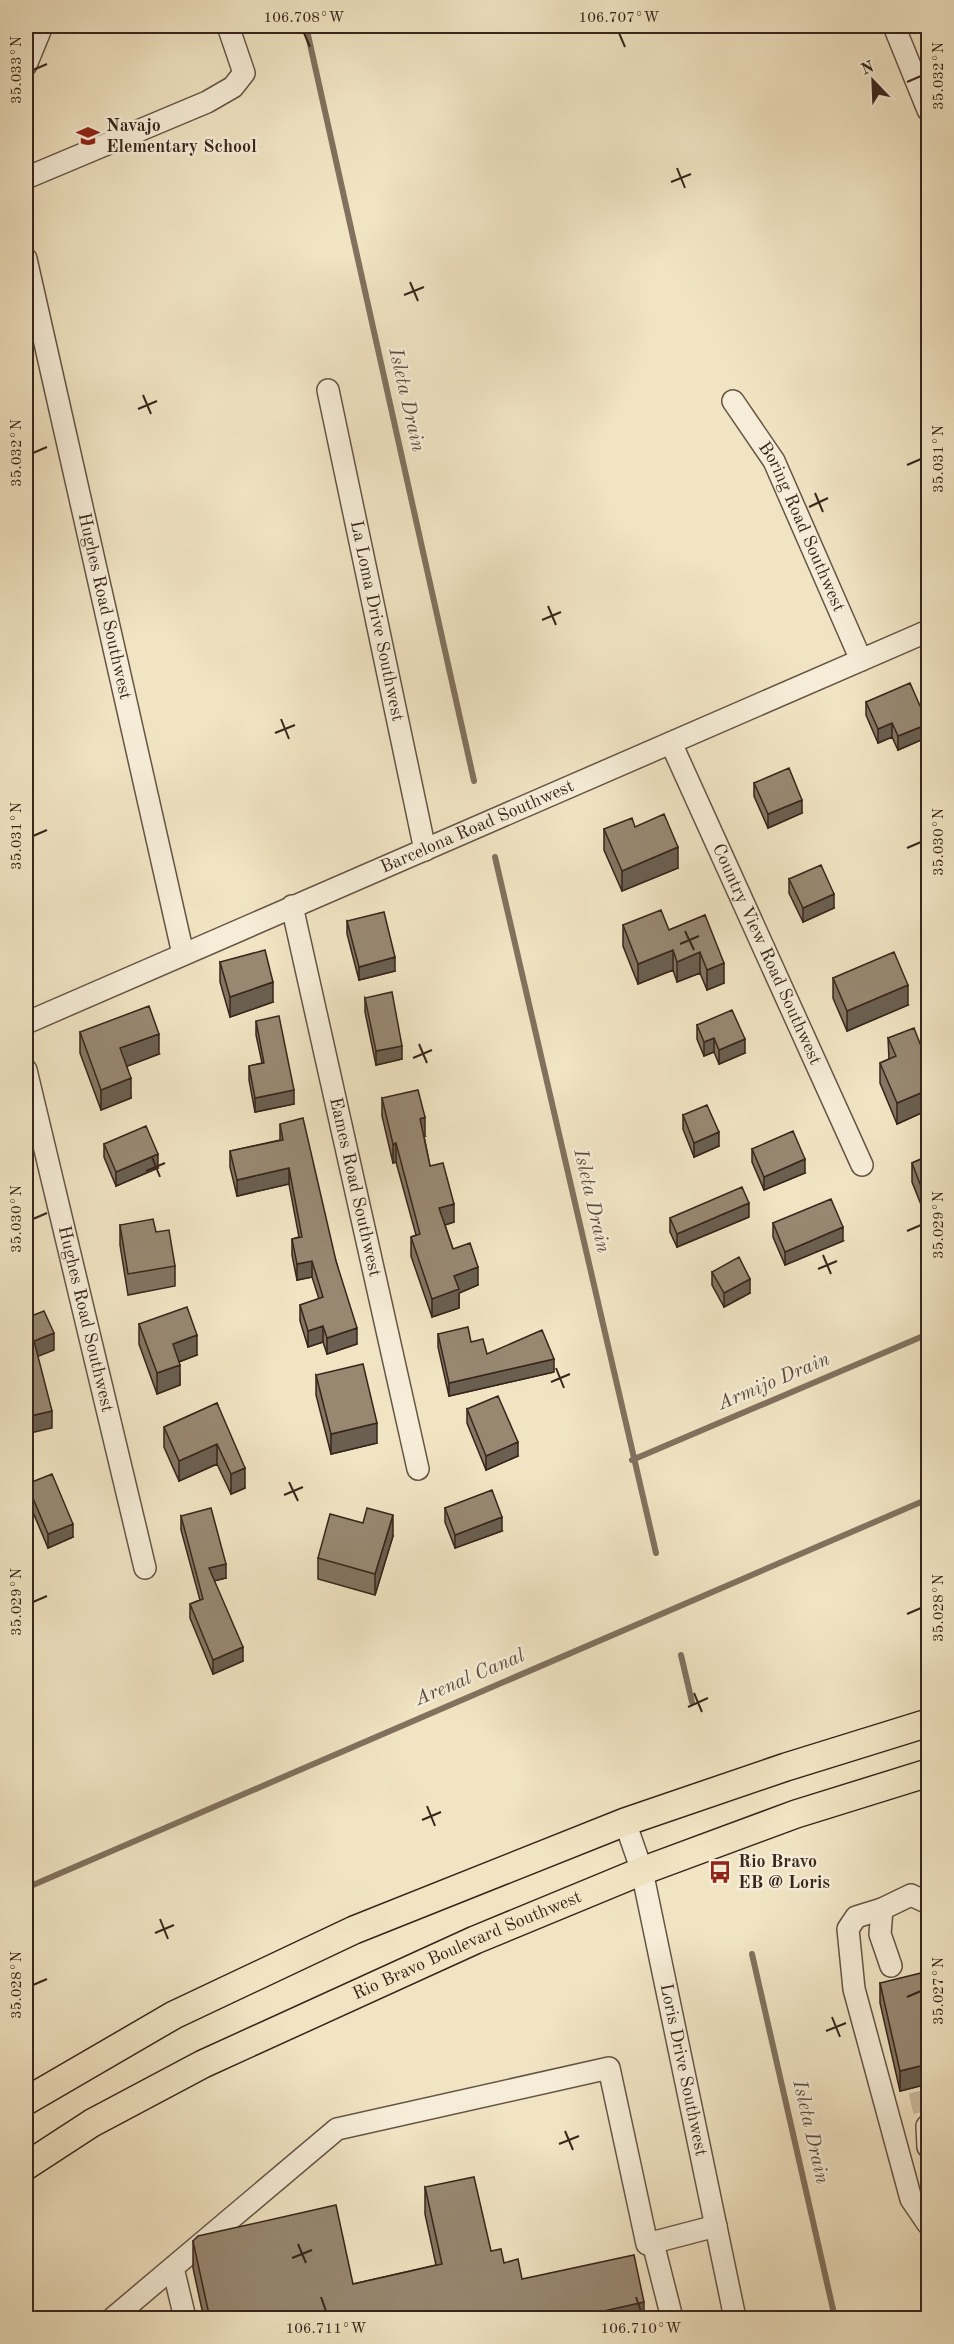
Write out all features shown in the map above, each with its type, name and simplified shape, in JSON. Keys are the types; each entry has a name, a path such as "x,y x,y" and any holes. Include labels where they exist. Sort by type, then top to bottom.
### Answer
{"main road":[{"path":"26,2101 174,2015 354,1930 625,1822 786,1767 928,1723"},
{"name":"Rio Bravo Boulevard Southwest","path":"26,2166 93,2123 203,2064 475,1940 642,1871 796,1814 928,1773"}],"street":[{"path":"26,66 42,26"},
{"path":"26,178 207,102 233,87 244,73 228,26"},
{"path":"894,26 928,110"},
{"name":"Hughes Road Southwest","path":"26,259 183,954"},
{"name":"La Loma Drive Southwest","path":"328,390 425,850"},
{"name":"Boring Road Southwest","path":"733,401 774,461 861,660"},
{"name":"Barcelona Road Southwest","path":"26,1023 928,631"},
{"name":"Country View Road Southwest","path":"671,743 862,1166"},
{"name":"Eames Road Southwest","path":"292,906 418,1468"},
{"name":"Hughes Road Southwest","path":"26,1070 145,1568"},
{"name":"Loris Drive Southwest","path":"625,1822 642,1871 735,2319"},
{"path":"928,1903 911,1895 882,1909 856,1917 848,1929 854,1989 911,2199 928,2216"},
{"path":"882,1909 880,1934 891,1966"},
{"path":"113,2319 337,2129 609,2068 646,2244 716,2226"},
{"path":"653,2243 672,2319"},
{"path":"174,2268 185,2319"}],"building":[{"path":"910,683 928,724 898,736 892,723 878,729 866,702"},
{"path":"789,768 802,800 768,814 754,783"},
{"path":"664,814 678,847 622,871 604,829 632,818 635,827"},
{"path":"821,865 834,894 803,908 789,879"},
{"path":"661,910 669,930 705,915 724,963 707,970 700,952 677,962 673,950 638,964 623,925"},
{"path":"384,912 395,957 359,967 347,921"},
{"path":"265,950 273,982 230,997 220,962"},
{"path":"894,952 908,985 847,1011 833,978"},
{"path":"392,992 402,1046 376,1051 365,998"},
{"path":"149,1006 159,1034 120,1048 131,1078 101,1090 80,1032"},
{"path":"732,1010 745,1039 719,1050 714,1038 704,1042 697,1025"},
{"path":"279,1016 294,1090 255,1098 249,1066 264,1063 256,1021"},
{"path":"914,1028 928,1064 928,1090 897,1103 880,1063 896,1056 888,1038"},
{"path":"418,1090 425,1117 420,1119 430,1166 443,1163 454,1204 439,1208 453,1249 470,1243 478,1267 454,1276 459,1289 432,1299 411,1237 420,1234 382,1098"},
{"path":"707,1105 719,1132 694,1143 683,1115"},
{"path":"303,1118 336,1261 357,1328 327,1338 323,1326 308,1331 300,1305 323,1297 312,1261 297,1264 292,1239 302,1237 289,1168 237,1180 230,1151 283,1140 280,1124"},
{"path":"146,1126 158,1154 116,1172 104,1144"},
{"path":"793,1131 805,1159 764,1177 752,1149"},
{"path":"928,1156 928,1187 922,1189 912,1163"},
{"path":"742,1187 749,1203 677,1234 670,1218"},
{"path":"831,1199 843,1227 785,1252 773,1223"},
{"path":"153,1219 156,1232 169,1230 175,1266 128,1274 120,1225"},
{"path":"739,1257 750,1279 724,1293 712,1272"},
{"path":"187,1307 197,1335 173,1344 180,1365 157,1373 139,1324"},
{"path":"44,1311 54,1333 34,1341 52,1411 26,1417 26,1318"},
{"path":"468,1327 471,1342 483,1339 487,1354 542,1330 554,1359 449,1383 438,1334"},
{"path":"363,1364 377,1423 331,1434 316,1375"},
{"path":"498,1396 518,1442 486,1456 467,1409"},
{"path":"217,1403 245,1468 231,1474 217,1444 179,1461 164,1427"},
{"path":"52,1474 73,1524 48,1534 27,1484"},
{"path":"492,1490 502,1517 455,1535 445,1508"},
{"path":"211,1508 226,1564 209,1568 243,1647 213,1660 190,1604 203,1599 181,1516"},
{"path":"367,1508 393,1515 375,1574 318,1558 330,1514 363,1523"},
{"path":"921,1973 928,2008 928,2064 900,2071 880,1983"},
{"path":"474,2177 491,2251 501,2249 504,2263 518,2259 522,2279 634,2255 644,2302 599,2312 600,2319 210,2319 193,2241 198,2236 336,2205 353,2284 442,2264 425,2187"}],"waterway":[{"name":"Isleta Drain","path":"306,26 474,781"},
{"name":"Isleta Drain","path":"495,857 656,1553"},
{"name":"Armijo Drain","path":"632,1460 928,1334"},
{"name":"Arenal Canal","path":"26,1888 928,1499"},
{"name":"Isleta Drain","path":"681,1655 692,1702"},
{"name":"Isleta Drain","path":"752,1954 835,2318"}],"tunnel":[{"path":"912,2061 927,2126"}],"place":[{"name":"Navajo Elementary School","path":"88,136"},
{"name":"Rio Bravo EB @ Loris","path":"720,1872"}]}
